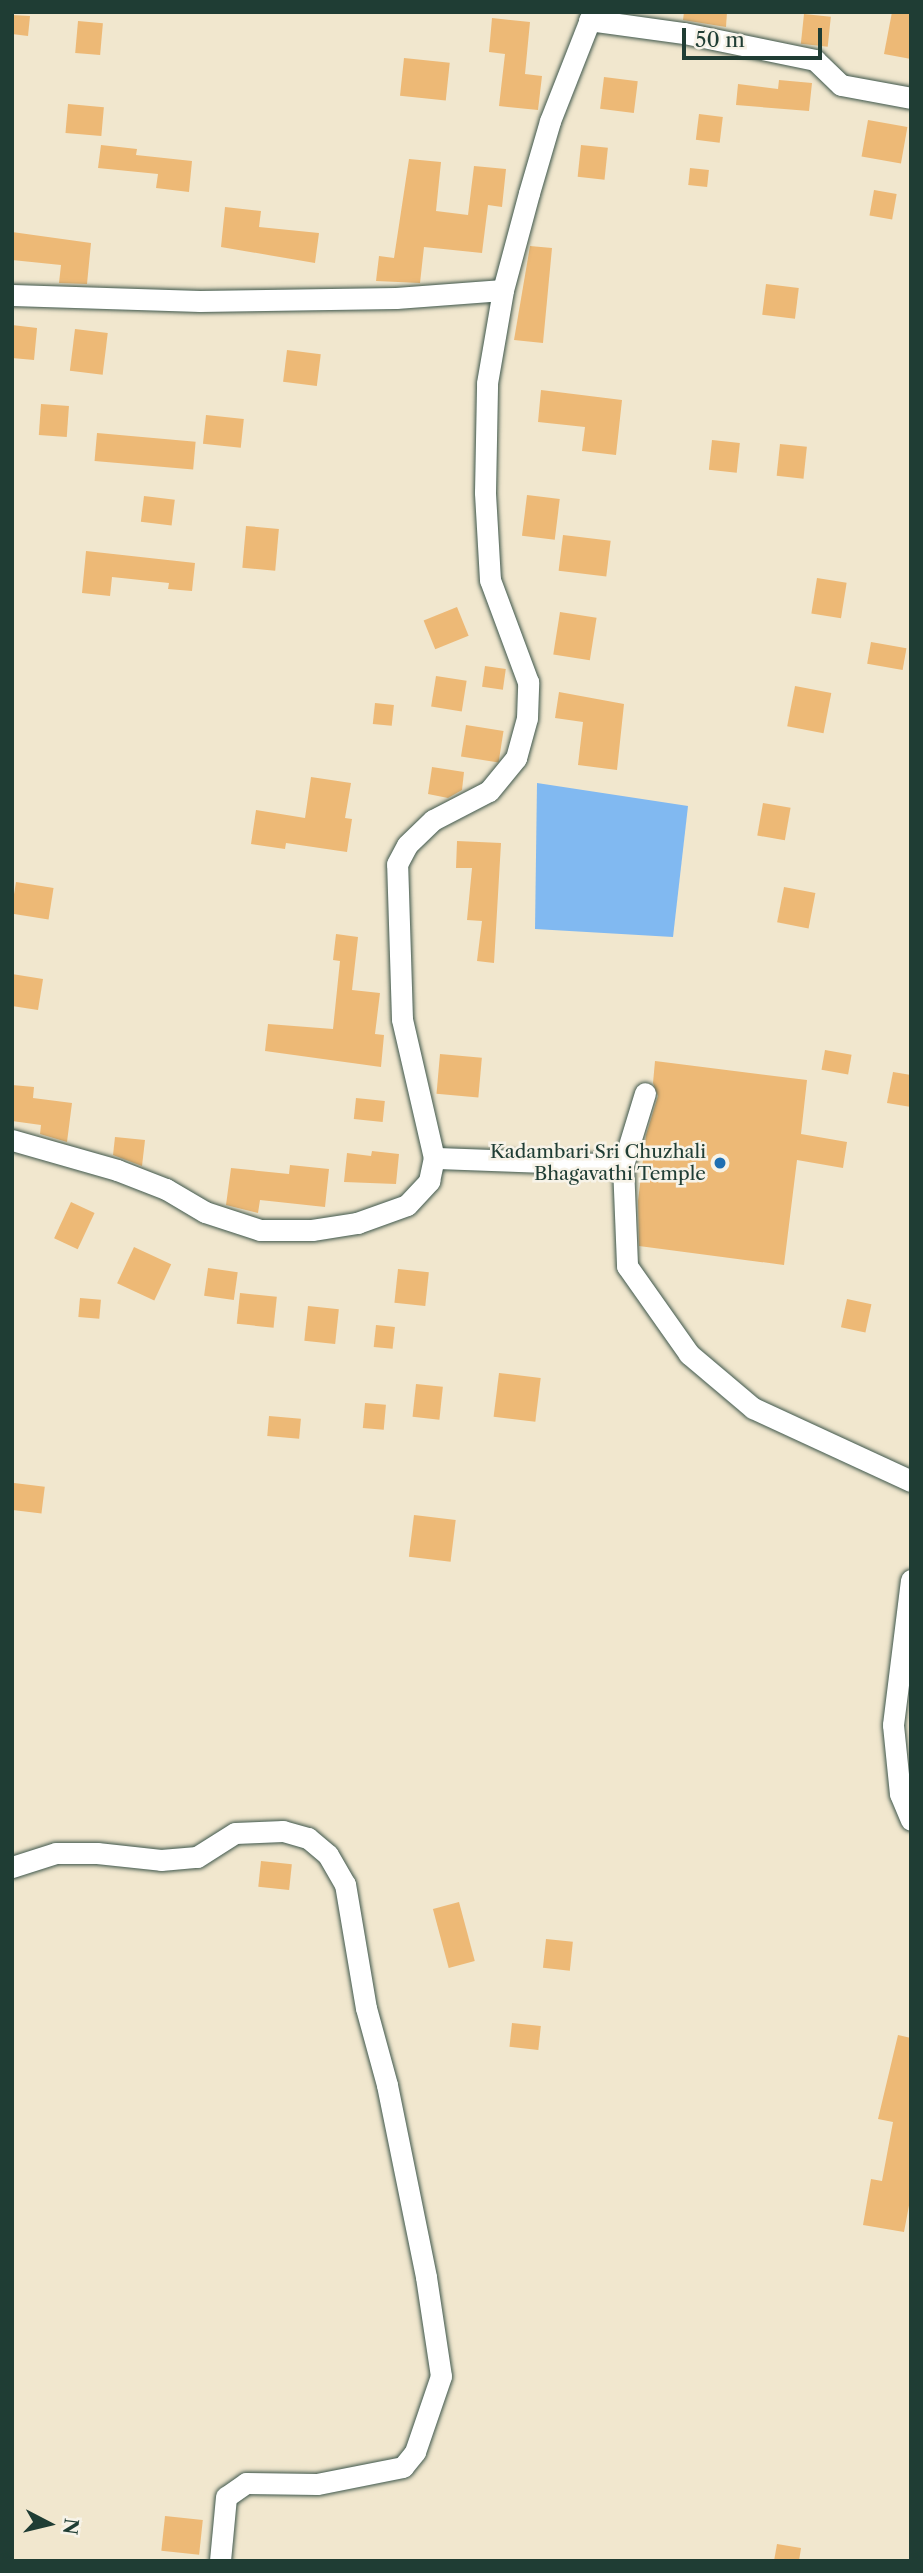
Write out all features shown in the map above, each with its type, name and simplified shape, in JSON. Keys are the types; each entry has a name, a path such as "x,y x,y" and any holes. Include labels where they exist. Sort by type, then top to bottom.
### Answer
{"street":[{"path":"12,1140 117,1170 166,1189 205,1212 260,1230 312,1230 357,1223 407,1205 429,1181 434,1158 402,1019 397,864 407,845 433,820 489,791 516,758 527,718 528,682 490,580 485,492 487,383 503,290 550,121 591,16 815,60 841,85 911,98"},
{"path":"12,295 213,301 396,299 503,290"},
{"path":"645,1093 623,1165 627,1266 689,1354 753,1408 911,1481"},
{"path":"434,1158 623,1165"},
{"path":"911,1580 893,1725 900,1794 911,1820"},
{"path":"12,1867 56,1853 97,1853 161,1860 197,1857 235,1833 283,1831 308,1838 328,1856 345,1884 366,2008 387,2085 426,2277 441,2376 415,2452 403,2467 317,2484 246,2483 226,2497 219,2561"}],"water":[{"path":"537,783 688,806 673,937 535,929"}],"building":[{"path":"684,12 727,12 726,27 683,20"},
{"path":"892,12 911,12 911,59 884,54"},
{"path":"804,14 831,17 828,47 801,44"},
{"path":"12,15 30,16 28,36 12,34"},
{"path":"492,18 530,22 525,74 542,76 538,110 499,106 505,54 489,52"},
{"path":"78,21 103,23 100,55 75,53"},
{"path":"404,58 450,63 446,101 400,96"},
{"path":"604,77 638,81 634,113 600,109"},
{"path":"779,80 812,83 809,111 736,105 738,84 778,89"},
{"path":"68,104 104,107 101,136 65,133"},
{"path":"699,114 723,117 720,143 696,140"},
{"path":"868,120 907,127 901,163 862,156"},
{"path":"101,145 137,149 136,155 192,161 189,192 156,188 158,174 98,168"},
{"path":"581,145 608,148 605,180 578,177"},
{"path":"409,159 441,162 436,211 468,215 474,166 506,169 502,207 488,205 482,253 424,247 420,283 376,281 379,256 394,258"},
{"path":"690,168 709,170 707,187 688,185"},
{"path":"874,190 897,194 892,220 869,216"},
{"path":"225,207 261,211 259,227 319,233 315,263 221,247"},
{"path":"12,232 91,243 87,284 59,283 61,265 12,260"},
{"path":"530,246 552,248 543,343 514,340"},
{"path":"766,284 799,288 795,319 762,315"},
{"path":"12,325 37,328 34,360 12,358"},
{"path":"75,329 108,333 103,375 70,371"},
{"path":"287,350 321,354 317,386 283,382"},
{"path":"541,390 622,400 616,455 582,451 585,427 538,422"},
{"path":"41,404 69,406 67,437 39,435"},
{"path":"206,415 244,419 241,448 203,444"},
{"path":"97,433 196,442 193,470 95,461"},
{"path":"712,440 740,443 737,473 709,470"},
{"path":"780,444 807,447 804,479 777,476"},
{"path":"527,495 560,499 555,540 522,536"},
{"path":"144,496 175,500 172,526 141,522"},
{"path":"246,526 279,529 275,571 242,568"},
{"path":"563,535 611,541 606,577 559,571"},
{"path":"86,551 195,563 192,591 168,589 169,583 112,577 110,596 82,593"},
{"path":"817,578 847,583 841,618 811,614"},
{"path":"457,607 469,636 435,649 424,620"},
{"path":"560,612 597,618 590,660 553,654"},
{"path":"871,642 906,648 903,670 867,664"},
{"path":"485,666 506,669 503,690 482,687"},
{"path":"436,676 467,681 462,711 431,707"},
{"path":"795,686 831,693 823,733 787,726"},
{"path":"559,692 624,704 617,770 578,765 583,722 555,718"},
{"path":"375,703 394,705 392,726 373,724"},
{"path":"466,725 504,731 499,763 461,757"},
{"path":"432,767 464,772 462,790 448,798 428,794"},
{"path":"311,777 351,783 345,818 352,819 347,852 286,843 285,849 251,844 256,810 305,818"},
{"path":"763,803 791,808 785,840 757,835"},
{"path":"457,841 501,843 494,963 477,961 482,921 467,920 472,868 456,868"},
{"path":"16,882 54,888 49,920 12,914"},
{"path":"784,887 815,893 809,928 777,922"},
{"path":"336,934 358,937 352,990 380,993 375,1034 384,1035 381,1067 265,1051 268,1024 333,1029 340,961 333,960"},
{"path":"12,974 43,979 38,1010 12,1006"},
{"path":"825,1050 852,1055 848,1074 822,1070"},
{"path":"440,1054 482,1058 478,1098 437,1094"},
{"name":"Kadambari Sri Chuzhali Bhagavathi Temple","path":"655,1061 807,1080 801,1134 847,1142 843,1168 797,1160 784,1265 639,1246 638,1201 646,1135 658,1096 653,1083"},
{"path":"893,1072 911,1075 911,1107 887,1103"},
{"path":"12,1085 34,1087 33,1098 72,1103 67,1142 40,1134 41,1125 12,1121"},
{"path":"356,1098 385,1101 383,1122 354,1119"},
{"path":"115,1137 145,1140 142,1166 113,1155"},
{"path":"372,1151 399,1154 396,1184 344,1182 347,1153 371,1156"},
{"path":"290,1165 329,1169 325,1207 260,1200 258,1213 226,1205 231,1168 289,1174"},
{"path":"71,1202 95,1213 78,1249 54,1238"},
{"path":"134,1247 171,1264 154,1301 117,1283"},
{"path":"208,1268 238,1272 234,1300 204,1296"},
{"path":"398,1269 429,1272 425,1306 394,1303"},
{"path":"240,1293 277,1297 274,1328 237,1324"},
{"path":"80,1298 101,1300 99,1319 78,1317"},
{"path":"847,1299 871,1304 865,1333 841,1327"},
{"path":"308,1306 339,1309 335,1344 304,1341"},
{"path":"376,1325 395,1327 393,1349 374,1347"},
{"path":"499,1373 541,1378 535,1422 494,1417"},
{"path":"416,1384 443,1387 439,1420 413,1417"},
{"path":"365,1403 386,1405 384,1430 363,1428"},
{"path":"269,1416 301,1419 299,1439 267,1436"},
{"path":"14,1483 45,1487 41,1514 12,1510"},
{"path":"414,1515 456,1520 451,1562 409,1557"},
{"path":"261,1861 292,1864 289,1890 258,1887"},
{"path":"459,1902 475,1961 449,1968 433,1909"},
{"path":"546,1939 573,1942 570,1971 543,1968"},
{"path":"512,2023 541,2026 538,2050 509,2047"},
{"path":"898,2035 911,2038 911,2195 904,2232 863,2225 871,2179 882,2181 893,2122 878,2119"},
{"path":"165,2516 203,2520 199,2555 161,2551"},
{"path":"777,2544 801,2548 799,2561 774,2561"}],"place":[{"name":"Kadambari Sri Chuzhali Bhagavathi Temple","path":"720,1163"}]}
